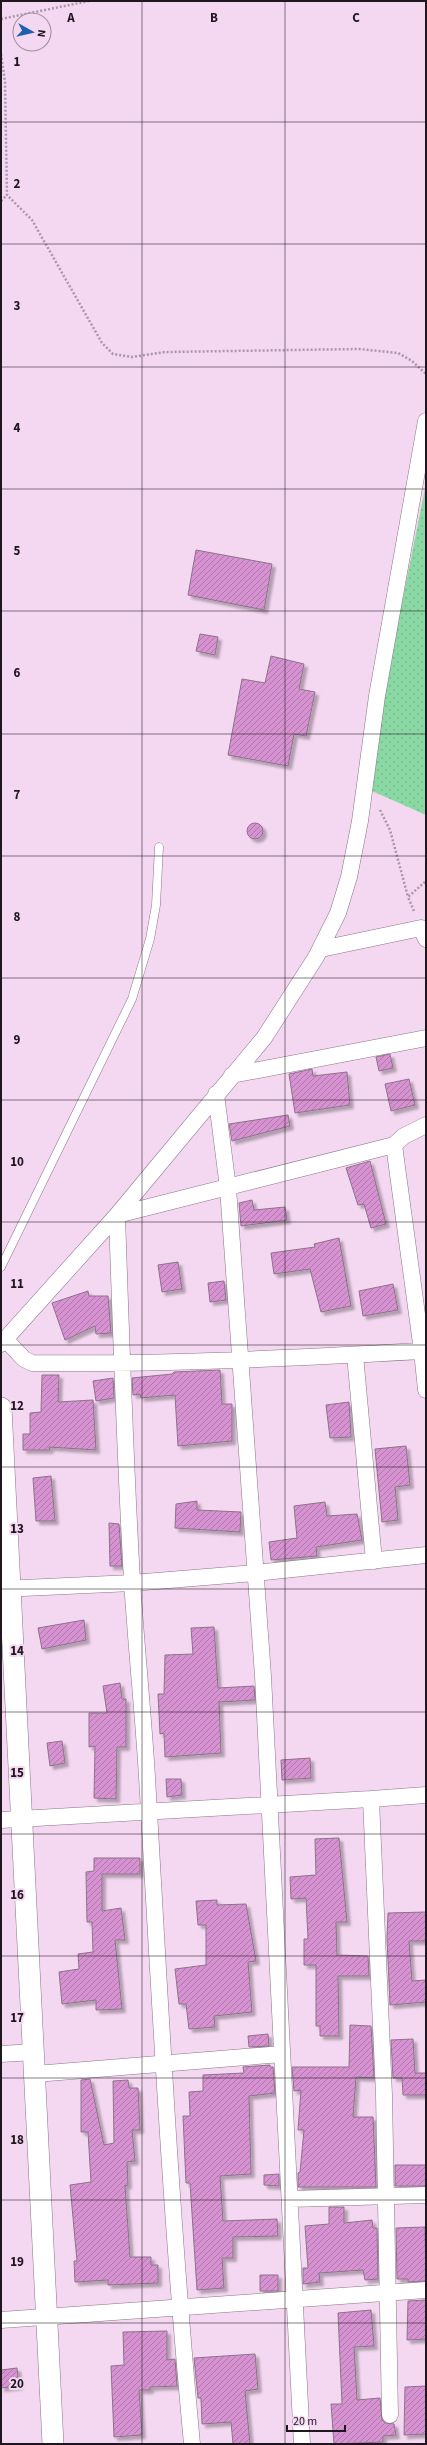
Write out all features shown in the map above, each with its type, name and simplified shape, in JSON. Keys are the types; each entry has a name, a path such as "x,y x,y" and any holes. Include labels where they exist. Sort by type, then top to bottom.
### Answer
{"street":[{"path":"422,1351 122,1364 27,1362 3,1342 117,1215 276,1021 321,949 344,894 366,780 389,622 426,421"},
{"path":"321,949 423,934"},
{"path":"232,1075 426,1038"},
{"path":"216,1094 228,1188 242,1360 270,1805 302,2444"},
{"path":"117,1215 394,1146 404,1136 426,1125"},
{"path":"394,1146 426,1390"},
{"path":"117,1215 132,1583 149,1811 162,2063 179,2306 192,2444"},
{"path":"355,1355 374,1561"},
{"path":"1,1408 5,1588 22,1818 53,2444"},
{"path":"5,1588 132,1583 255,1573 426,1555"},
{"path":"1,1820 426,1796"},
{"path":"371,1798 380,1955 390,2415"},
{"path":"1,2054 34,2052"},
{"path":"35,2074 282,2054"},
{"path":"290,2199 385,2195 426,2195"},
{"path":"1,2320 388,2291 426,2290"}],"lane":[{"path":"1,1267 132,999 150,939 156,905 159,847"}],"path":[{"path":"1,19 89,1"},
{"path":"1,54 5,82 7,195 32,220 102,343 113,354 132,357 172,352 359,349 398,353 412,361 426,374"},
{"path":"1,201 7,195"},
{"path":"366,780 390,830 408,897 423,934"},
{"path":"408,897 426,881"}],"green space":[{"path":"426,484 426,815 372,791 383,697"}],"building":[{"path":"196,550 272,564 264,610 188,595"},
{"path":"200,634 218,637 215,655 196,651"},
{"path":"271,656 304,664 299,689 315,692 306,736 294,734 288,766 228,755 242,679 265,683"},
{"path":"255,823 261,825 263,831 261,837 255,839 249,837 247,831 249,825"},
{"path":"390,1054 393,1068 379,1071 376,1057"},
{"path":"312,1069 313,1076 347,1072 350,1105 295,1113 289,1074"},
{"path":"409,1079 415,1105 391,1111 385,1084"},
{"path":"288,1115 290,1126 232,1141 229,1124"},
{"path":"370,1161 386,1224 371,1228 364,1204 358,1205 346,1168"},
{"path":"252,1200 254,1210 285,1207 287,1220 241,1226 239,1203"},
{"path":"339,1238 351,1306 321,1312 310,1269 274,1274 271,1253 315,1247 314,1244"},
{"path":"178,1262 182,1289 162,1292 158,1265"},
{"path":"224,1281 226,1300 210,1302 208,1283"},
{"path":"393,1284 398,1310 363,1316 359,1291"},
{"path":"88,1291 89,1296 108,1296 111,1333 96,1334 95,1326 65,1340 52,1303"},
{"path":"220,1370 222,1404 232,1404 232,1441 178,1446 175,1395 141,1398 140,1394 133,1395 132,1378 172,1374 174,1372"},
{"path":"42,1375 59,1375 58,1402 93,1400 96,1450 49,1447 50,1450 23,1450 23,1434 30,1434 30,1413 41,1412"},
{"path":"113,1378 114,1398 96,1401 93,1381"},
{"path":"349,1402 351,1437 330,1438 326,1405"},
{"path":"406,1446 410,1485 395,1487 398,1520 382,1522 375,1449"},
{"path":"51,1476 55,1521 36,1521 33,1478"},
{"path":"197,1501 197,1510 241,1512 240,1532 175,1528 176,1504"},
{"path":"325,1502 327,1516 357,1514 362,1540 316,1547 317,1556 271,1560 269,1542 297,1538 294,1506"},
{"path":"109,1523 119,1524 122,1566 110,1566"},
{"path":"84,1620 86,1640 42,1649 38,1628"},
{"path":"214,1627 218,1688 254,1686 255,1700 219,1702 221,1753 165,1757 164,1733 160,1734 158,1694 164,1694 165,1655 193,1654 191,1628"},
{"path":"120,1683 122,1699 126,1699 126,1747 117,1747 116,1799 94,1798 95,1746 89,1747 89,1713 107,1713 103,1686"},
{"path":"62,1741 65,1763 50,1766 47,1743"},
{"path":"310,1758 311,1778 282,1780 281,1760"},
{"path":"166,1779 181,1779 182,1795 167,1797"},
{"path":"339,1838 347,1922 336,1922 337,1955 368,1956 369,1976 338,1976 339,2036 320,2036 320,2026 316,2026 316,1965 304,1965 304,1939 308,1939 306,1898 291,1899 290,1877 316,1875 315,1839"},
{"path":"94,1858 140,1858 140,1874 102,1874 102,1911 121,1908 125,1940 115,1940 122,2009 96,2010 96,2000 62,2004 59,1972 79,1969 78,1954 93,1952 92,1922 87,1922 86,1872 94,1871"},
{"path":"217,1900 217,1905 246,1904 256,1961 248,1962 252,2012 214,2016 215,2027 189,2029 186,2004 179,2004 175,1969 206,1965 206,1925 198,1925 196,1901"},
{"path":"426,1912 426,1941 409,1941 412,1981 426,1980 426,2002 390,2005 387,1938 388,1913"},
{"path":"350,2025 371,2026 374,2078 356,2077 353,2117 373,2117 376,2187 298,2187 298,2173 300,2172 304,2130 298,2130 301,2090 294,2091 292,2067 349,2067"},
{"path":"268,2034 269,2046 249,2047 248,2036"},
{"path":"413,2039 415,2073 426,2073 426,2095 403,2095 402,2078 393,2078 391,2040"},
{"path":"270,2065 270,2067 273,2067 275,2093 249,2096 251,2174 220,2176 223,2221 277,2219 278,2236 233,2237 233,2258 222,2258 224,2288 197,2290 190,2183 186,2183 183,2116 190,2116 189,2092 203,2091 203,2075 244,2073 243,2067"},
{"path":"90,2079 104,2145 114,2143 113,2081 128,2080 129,2088 138,2088 140,2130 132,2130 135,2161 127,2162 128,2185 125,2186 130,2257 151,2257 151,2265 158,2265 158,2283 108,2285 108,2280 75,2282 74,2261 77,2261 70,2185 91,2182 88,2132 81,2132 81,2080"},
{"path":"395,2165 426,2165 426,2186 395,2186"},
{"path":"279,2174 279,2186 264,2185 264,2175"},
{"path":"329,2207 344,2207 344,2223 372,2220 373,2228 377,2228 378,2279 365,2280 363,2270 319,2273 320,2282 303,2284 303,2268 308,2268 305,2226 329,2224"},
{"path":"425,2227 426,2281 408,2282 408,2279 397,2279 396,2228"},
{"path":"260,2275 278,2275 278,2291 260,2291"},
{"path":"426,2300 426,2339 407,2340 408,2301"},
{"path":"371,2310 374,2346 354,2347 357,2400 380,2398 382,2420 386,2423 394,2424 396,2435 383,2436 383,2442 334,2444 331,2404 342,2404 338,2313"},
{"path":"167,2331 167,2360 175,2359 177,2386 150,2387 150,2390 139,2390 142,2435 114,2437 111,2366 124,2365 123,2332"},
{"path":"255,2354 258,2389 245,2391 250,2444 233,2444 231,2422 202,2424 201,2398 198,2398 194,2358"},
{"path":"17,2368 19,2386 1,2388 1,2370"},
{"path":"426,2386 426,2434 404,2435 405,2387"}]}
